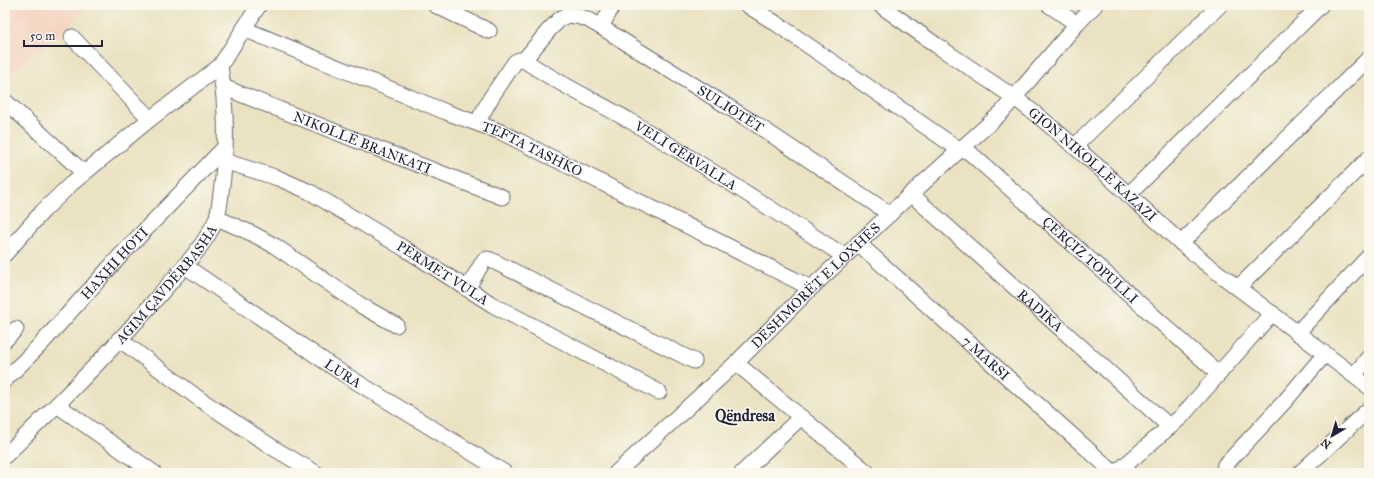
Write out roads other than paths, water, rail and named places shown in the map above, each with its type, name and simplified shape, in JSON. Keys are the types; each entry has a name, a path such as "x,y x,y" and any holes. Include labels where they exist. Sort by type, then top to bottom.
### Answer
{"street":[{"path":"5,254 43,211 84,173 150,119 220,66 259,5"},
{"path":"435,5 489,31"},
{"path":"601,27 613,5"},
{"name":"ÇERÇIZ TOPULLI","path":"747,5 954,146 972,154 1219,374"},
{"name":"GJON NIKOLLË KAZAZI","path":"880,5 1015,98 1075,146 1182,244 1369,387"},
{"path":"1049,5 1077,24"},
{"name":"DËSHMORËT E LOXHËS","path":"616,473 736,363 811,288 910,194 1002,112 1095,5"},
{"path":"1075,146 1220,5"},
{"path":"1128,195 1321,5"},
{"name":"SULIOTËT","path":"524,60 560,19 567,15 577,16 601,27 754,123 890,214"},
{"name":"TEFTA TASHKO","path":"244,29 524,143 811,288"},
{"path":"72,37 150,119"},
{"path":"1182,244 1369,58"},
{"path":"477,123 492,96 515,62 524,60"},
{"name":"VELI GËRVALLA","path":"524,60 558,82 630,121 684,153 844,256"},
{"name":"AGIM ÇAVDËRBASHA","path":"5,456 57,405 142,316 185,266 208,234 217,218 222,182 225,114 220,66"},
{"name":"NIKOLLË BRANKATI","path":"223,87 502,197"},
{"path":"5,101 84,173"},
{"name":"PËRMET VULA","path":"224,155 310,192 407,250 467,289 659,392"},
{"name":"HAXHI HOTI","path":"5,380 42,343 121,255 224,155"},
{"path":"1238,288 1369,158"},
{"name":"RADIKA","path":"910,194 1170,427"},
{"path":"217,218 253,234 275,246 362,306 396,325"},
{"name":"7 MARSI","path":"858,243 1115,473"},
{"path":"1297,333 1369,256"},
{"path":"467,289 484,260 491,260 694,361"},
{"name":"LURA","path":"185,266 339,371 505,473"},
{"path":"1115,473 1181,417 1272,313"},
{"path":"5,340 16,329"},
{"path":"119,339 198,398 275,449 316,473"},
{"path":"1224,473 1225,465 1285,401 1325,354"},
{"path":"1354,375 1369,357"},
{"path":"736,363 864,472"},
{"path":"57,405 154,473"},
{"path":"1300,473 1369,409"},
{"path":"742,473 801,417"}],"district":[{"name":"Qëndresa","path":"745,415"}]}
